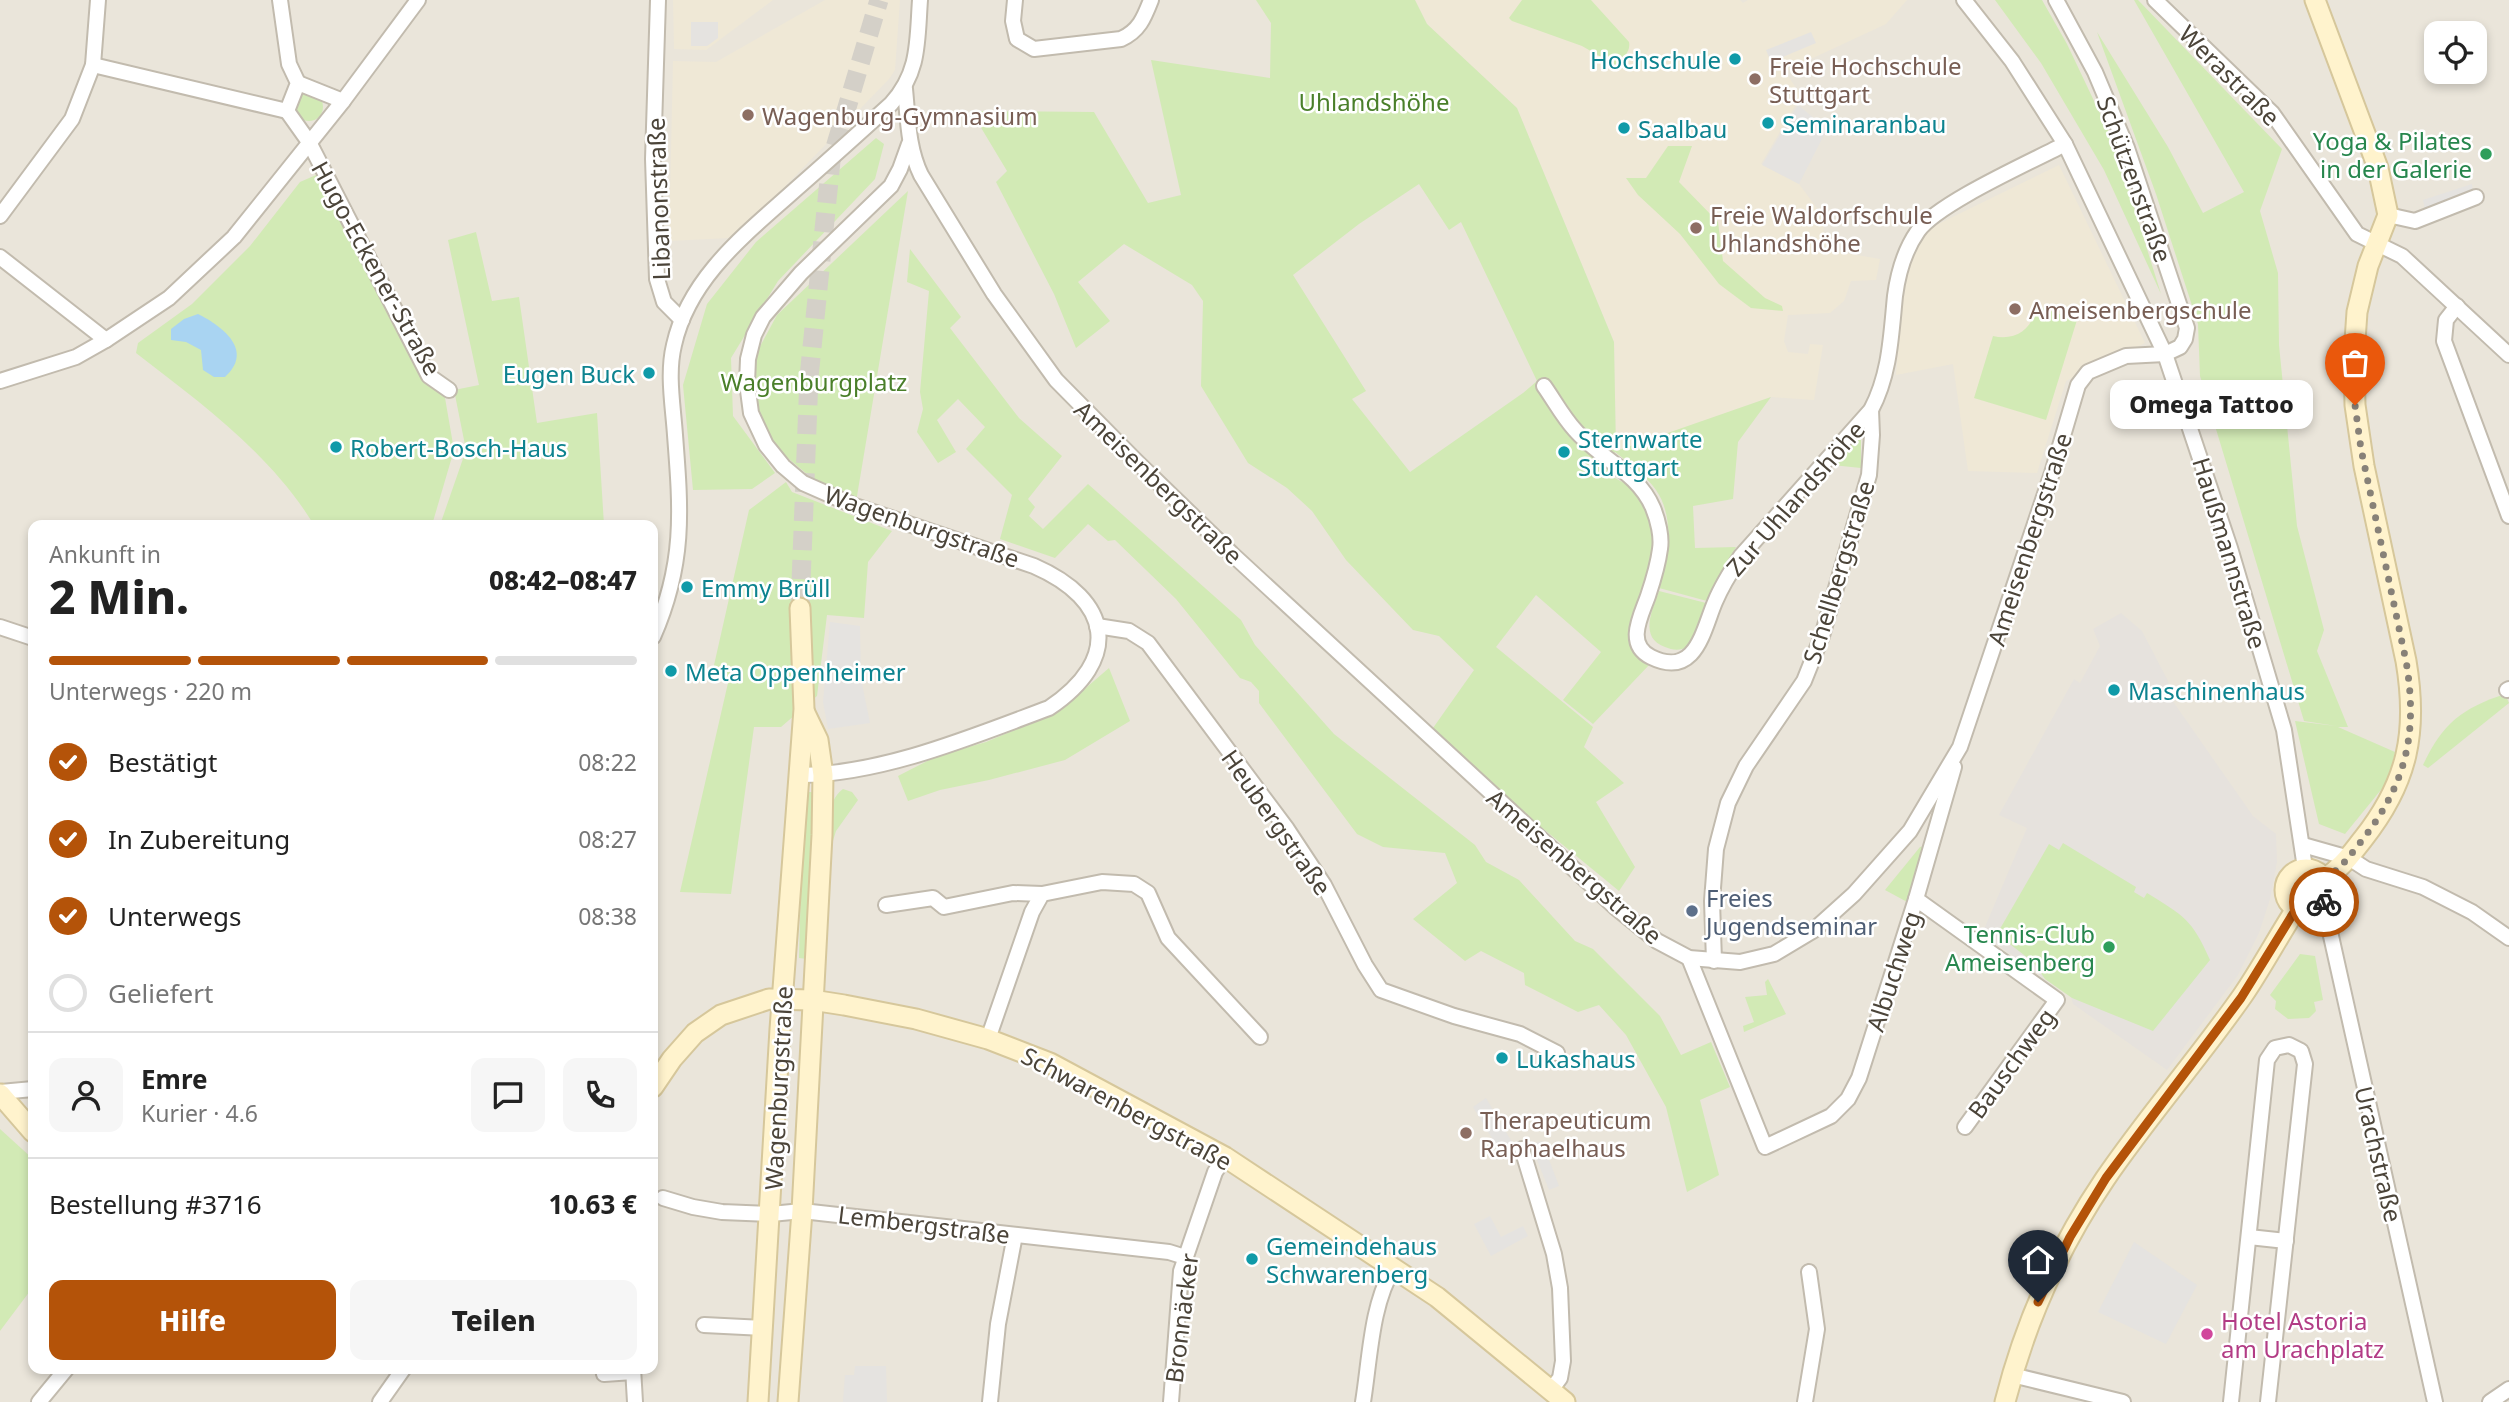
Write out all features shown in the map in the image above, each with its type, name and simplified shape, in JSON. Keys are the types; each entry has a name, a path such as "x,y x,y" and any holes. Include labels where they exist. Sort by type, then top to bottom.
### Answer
{"street":[{"path":"0,216 72,119 93,65 98,0"},
{"path":"280,0 289,64 298,83 343,101"},
{"path":"0,381 76,357 169,298 234,237 343,101 418,0"},
{"name":"Libanonstraße","path":"657,0 653,154 657,279 664,302 682,320"},
{"path":"658,623 673,581 679,543 680,497 671,376 674,345 682,320 700,286 736,243 905,89 916,57 919,0"},
{"path":"1015,0 1013,21 1017,39 1034,49 1121,39 1142,24 1152,0"},
{"name":"Haußmannstraße","path":"1964,0 2012,61 2065,144 2165,354 2230,548 2284,730 2305,868"},
{"name":"Schützenstraße","path":"2056,0 2095,72 2127,149 2188,328 2180,347 2165,354"},
{"name":"Werastraße","path":"2155,0 2272,113 2357,234 2402,256 2509,355"},
{"path":"2315,0 2378,167 2388,215 2362,284 2357,312 2355,405 2364,466 2406,661 2412,718 2405,764 2396,787 2372,828 2337,870 2325,878"},
{"path":"93,65 287,111 298,83"},
{"path":"905,89 910,141"},
{"name":"Hugo-Eckener-Straße","path":"287,111 309,142 429,376 449,390"},
{"name":"Ameisenbergstraße","path":"910,141 914,161 934,200 994,294 1056,380 1242,563 1615,907 1657,941 1689,958 1740,962 1774,954 1814,930 1844,903 1910,831 1960,747 2052,473 2078,385 2088,372 2126,356 2165,354"},
{"name":"Wagenburgstraße","path":"910,141 891,186 801,272 764,317 754,335 748,359 747,383 751,413 766,445 783,466 803,483 855,506 1034,565 1056,575 1075,589 1089,606 1097,626"},
{"name":"Zur Uhlandshöhe","path":"1544,386 1575,430 1641,486 1653,507 1660,546 1655,572 1636,628 1636,639 1643,652 1653,658 1684,660 1699,646 1725,578 1741,556 1871,410 1881,392 1888,368 1899,270 1919,230 1942,209 2065,144"},
{"path":"2388,215 2414,220 2476,197"},
{"path":"0,257 106,340"},
{"path":"2457,306 2446,320 2444,341 2509,516"},
{"name":"Schellbergstraße","path":"1714,961 1712,901 1716,849 1728,803 1746,766 1804,681 1822,636 1869,475 1871,410"},
{"name":"Wagenburgstraße","path":"758,1402 804,709 800,608"},
{"path":"800,775 823,775 897,760 1049,708 1068,695 1084,678 1094,661 1098,644 1097,626"},
{"name":"Heubergstraße","path":"1097,626 1129,631 1148,643 1287,829 1317,874 1381,990 1454,1016 1520,1034 1557,1053"},
{"path":"0,627 28,636"},
{"name":"Wagenburgstraße","path":"788,1402 821,891 823,775 818,740 804,709"},
{"name":"Albuchweg","path":"1689,958 1765,1147 1831,1116 1848,1099 1859,1078 1916,899 1960,747"},
{"path":"2303,845 2348,858 2366,869 2402,879 2458,904 2509,938"},
{"path":"2297,870 2316,870 2325,878 2328,894 2319,907 2304,911 2296,909 2286,897 2286,881 2297,870"},
{"path":"886,905 933,898 944,907 1013,893 1042,894 1102,882 1134,884 1148,893 1168,938 1259,1037"},
{"path":"988,1039 1032,912 1042,894"},
{"name":"Bauschweg","path":"1916,899 2057,1000 1965,1127"},
{"name":"Urachstraße","path":"2319,907 2329,927 2435,1402"},
{"path":"2005,1402 2038,1302 2090,1202 2241,998 2296,909"},
{"name":"Schwarenbergstraße","path":"658,1080 695,1032 734,1009 760,1001 812,1000 916,1019 988,1039 1050,1063 1225,1157 1437,1297 1558,1396"},
{"path":"2231,1402 2267,1060 2275,1048 2290,1045 2301,1051 2305,1064 2268,1402"},
{"path":"0,1093 28,1090"},
{"path":"0,1093 28,1126"},
{"path":"1522,1149 1554,1254 1560,1289 1563,1361 1558,1396"},
{"name":"Bronnäcker","path":"1171,1402 1181,1271 1215,1172 1225,1157"},
{"name":"Lembergstraße","path":"663,1198 722,1212 771,1214 802,1210 1169,1252 1185,1257"},
{"path":"990,1402 998,1324 1015,1235"},
{"path":"2249,1237 2286,1241"},
{"path":"1363,1402 1379,1299 1394,1267"},
{"path":"1805,1402 1817,1329 1809,1272"},
{"path":"704,1325 764,1328"},
{"path":"39,1402 62,1374"},
{"path":"380,1402 400,1374"},
{"path":"633,1374 635,1402"},
{"path":"2012,1375 2123,1402"},
{"path":"2490,1402 2509,1389"}],"shaded area":[{"path":"0,0 2509,0 2509,1402 0,1402"},
{"path":"673,0 773,0 706,50 674,49"},
{"name":"Wagenburg-Gymnasium","path":"825,0 900,0 895,70 743,230 729,238 669,241 673,61 716,62"},
{"name":"Freie Waldorfschule Uhlandshöhe","path":"1415,0 1740,0 1743,3 1748,0 1907,0 1886,24 1785,71 1801,96 1761,164 1799,184 1823,216 1824,240 1833,251 1880,259 1876,280 1851,281 1844,301 1830,313 1788,315 1784,341 1788,352 1808,354 1810,344 1823,345 1814,400 1771,397 1616,452 1614,342 1517,108 1427,24"},
{"path":"691,22 718,22 718,38 707,46 691,46"},
{"path":"1811,32 1816,43 1771,62 1766,50"},
{"path":"1798,105 1827,129 1799,184 1762,165"},
{"name":"Ameisenbergschule","path":"2059,165 2145,343 2066,381 2037,473 1968,471 1953,364 1896,375 1904,274 1928,229"},
{"path":"2472,184 2473,194 2425,210 2423,200"},
{"path":"2121,613 2142,631 2168,681 2172,700 2253,816 2276,834 2277,862 2270,899 2259,933 2238,975 2167,1070 2073,1004 2071,997 1982,934 2027,828 1999,815 2074,679 2080,683 2100,646 2093,629"},
{"path":"830,622 860,626 861,679 870,723 828,729 823,702"},
{"path":"1486,1098 1512,1142 1504,1158 1473,1107"},
{"path":"1542,1141 1559,1186 1549,1190 1531,1145"},
{"path":"1490,1216 1501,1237 1523,1226 1528,1236 1491,1256 1474,1224"},
{"path":"2134,1242 2197,1285 2166,1344 2098,1312"},
{"path":"855,1366 886,1366 887,1402 843,1402 845,1375 854,1375"}],"green space":[{"name":"Uhlandshöhe","path":"1256,0 1415,0 1427,24 1517,108 1614,342 1616,451 1771,397 1738,442 1733,499 1693,506 1695,548 1736,547 1707,601 1659,588 1667,551 1666,513 1652,485 1615,452 1611,469 1605,473 1634,488 1650,512 1656,546 1633,619 1650,664 1593,724 1563,700 1601,652 1536,595 1496,647 1593,727 1584,747 1624,783 1596,802 1635,867 1619,891 1518,808 1433,728 1474,670 1439,636 1413,630 1346,560 1312,511 1287,488 1248,463 1201,386 1203,301 1192,285 1124,244 1078,282 1110,321 1076,348 1054,294 996,182 1007,171 971,111 1094,112 1148,203 1181,195 1151,60 1270,78 1271,23","holes":["1419,184 1449,230 1461,222 1537,381 1410,472 1352,399 1366,391 1293,275 1359,224"]},
{"path":"1522,0 1591,0 1629,42 1628,52 1615,65 1582,46 1512,21 1509,18"},
{"path":"1995,0 2042,0 2067,44 2114,143 2161,294 2104,170 2041,63"},
{"path":"2134,0 2138,0 2282,149 2260,211 2278,273 2279,345 2297,526 2324,630 2317,651 2348,727 2338,727 2395,752 2389,780 2345,834 2319,824 2295,721 2336,726 2304,721 2200,376 2198,324 2156,194 2097,32 2168,147 2203,213 2244,192"},
{"path":"309,93 319,97 323,107 319,117 309,121 299,117 295,107 299,97"},
{"path":"876,138 884,144 875,179 778,281 731,358 733,416 775,473 752,489 693,490 683,385 707,304 756,242"},
{"path":"1668,146 1692,146 1679,182 1718,222 1723,261 1765,298 1782,306 1783,311 1751,308 1719,284 1680,234 1638,195 1626,178 1646,178"},
{"path":"316,175 428,385 444,392 454,450 433,520 311,520 256,452 210,411 136,353 138,343 192,304 250,246 300,182"},
{"name":"Wagenburgplatz","path":"908,191 856,502 808,475 783,454 756,417 751,380 757,352 777,315"},
{"path":"476,232 492,301 519,297 537,423 597,413 604,520 442,520 466,450 454,390 479,385 448,240"},
{"path":"910,249 961,317 950,328 1019,418 1062,456 1028,499 1035,507 1029,516 1043,529 1088,484 1241,620 1255,645 1334,734 1475,845 1486,862 1519,880 1575,941 1593,949 1660,1016 1681,1055 1711,1042 1730,1087 1700,1100 1719,1175 1687,1192 1666,1107 1626,1035 1599,1005 1578,1012 1525,985 1524,973 1481,951 1465,961 1413,919 1457,883 1445,853 1383,847 1357,834 1259,703 1259,691 1251,682 1240,678 1176,599 1115,540 1108,541 1088,524 1055,558 1000,539 1012,495 966,449 985,427 958,399 937,420 956,452 938,463 917,432 923,409 920,392 929,291 907,282"},
{"path":"2036,306 2077,320 2046,420 1974,398 1993,336 2009,337 2022,332 2031,322"},
{"path":"1857,439 1861,440 1861,468 1832,465"},
{"path":"786,482 792,492 892,531 868,562 864,618 827,615 817,696 781,727 754,727 731,894 680,892 728,683 712,674 749,510"},
{"path":"1659,591 1706,603 1697,633 1684,648 1668,648 1657,643 1652,637 1650,623"},
{"path":"1109,668 1130,721 1065,760 940,790 908,801 898,776 937,756 986,742 1059,711"},
{"path":"2505,694 2509,703 2428,768 2423,765 2438,739 2455,719 2477,705"},
{"path":"843,789 852,792 858,800 836,831 828,857 830,811 837,795"},
{"path":"807,792 816,795 807,959 799,958 803,801"},
{"name":"Tennis-Club Ameisenberg","path":"2063,843 2136,887 2134,892 2144,898 2147,893 2178,913 2192,927 2204,946 2210,960 2153,1031 2072,998 2045,979 2033,962 1997,934 2049,844 2059,850"},
{"path":"1924,846 1909,903 1885,890 1920,847"},
{"path":"2300,954 2315,956 2323,1000 2314,1002 2316,1011 2309,1018 2288,1019 2275,1009 2276,1001 2270,995"},
{"path":"1768,979 1786,1014 1744,1032 1743,1026 1754,1022 1745,997 1767,995 1765,982"},
{"path":"0,1129 28,1154 28,1294 0,1331"}],"water":[{"path":"198,314 226,333 236,349 237,358 225,377 214,377 203,370 201,350 186,342 171,340 171,329 184,319"}],"tunnel":[{"path":"800,608 809,377 831,161 879,0"}],"way so far":[{"path":"2324,902 2328,894 2325,878 2337,870 2372,828 2396,787 2405,764 2412,718 2406,661 2357,431 2355,405"}],"place":[{"name":"Hochschule","path":"1735,59"},
{"name":"Freie Hochschule Stuttgart","path":"1755,79"},
{"name":"Wagenburg-Gymnasium","path":"748,115"},
{"name":"Seminaranbau","path":"1768,123"},
{"name":"Saalbau","path":"1624,128"},
{"name":"Yoga & Pilates in der Galerie","path":"2486,154"},
{"name":"Freie Waldorfschule Uhlandshöhe","path":"1696,228"},
{"name":"Ameisenbergschule","path":"2015,309"},
{"name":"Eugen Buck","path":"649,373"},
{"name":"Omega Tattoo","path":"2355,405"},
{"name":"Robert-Bosch-Haus","path":"336,447"},
{"name":"Sternwarte Stuttgart","path":"1564,452"},
{"name":"Emmy Brüll","path":"687,587"},
{"name":"Meta Oppenheimer","path":"671,671"},
{"name":"Maschinenhaus","path":"2114,690"},
{"name":"Freies Jugendseminar","path":"1692,911"},
{"name":"Tennis-Club Ameisenberg","path":"2109,947"},
{"name":"Lukashaus","path":"1502,1058"},
{"name":"Therapeuticum Raphaelhaus","path":"1466,1133"},
{"name":"Gemeindehaus Schwarenberg","path":"1252,1259"},
{"name":"Hotel Astoria am Urachplatz","path":"2207,1334"}],"route":[{"path":"2038,1302 2090,1202 2241,998 2296,909 2312,911 2324,902"}]}
